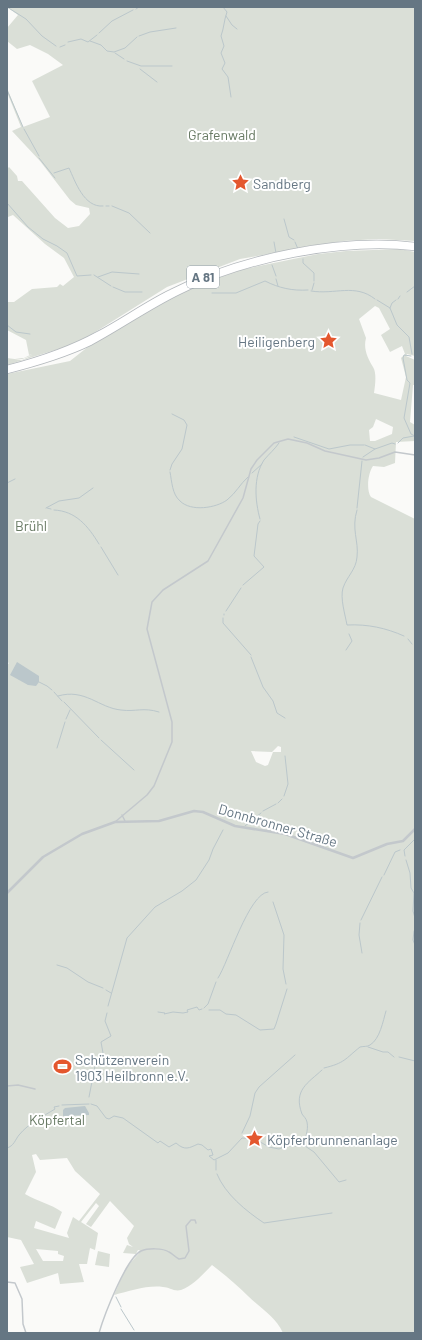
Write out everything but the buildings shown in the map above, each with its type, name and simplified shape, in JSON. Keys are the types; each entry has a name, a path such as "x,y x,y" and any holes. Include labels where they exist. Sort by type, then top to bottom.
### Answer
{"highway":[{"name":"A 81","path":"7,368 46,357 77,344 170,292 225,269 276,256 330,247 372,243 415,245"},
{"name":"A 81","path":"7,372 63,354 93,341 181,291 235,269 282,258 337,250 377,247 415,248"},
{"path":"86,347 93,341"},
{"path":"34,364 43,365"}],"street":[{"path":"115,822 148,795 154,786 172,742 172,722 147,629 152,602 163,590 208,561 243,498 253,465 261,455 278,441 288,439 297,440 326,451 366,460 376,459 395,452 415,455"},
{"name":"Donnbronner Straße","path":"7,893 48,855 82,834 115,822 161,820 194,811 203,812 235,826 285,834 353,858 387,844 403,841 415,829"},
{"path":"122,815 125,822"},
{"path":"7,1086 18,1085 35,1089"},
{"path":"99,1333 125,1270 137,1254 145,1250 162,1250 170,1252 179,1259 185,1258 189,1249 186,1226 191,1220 196,1223"},
{"path":"7,1282 15,1283 20,1293 26,1333"}],"green space":[{"name":"Grafenwald","path":"7,7 415,7 415,241 378,239 343,241 240,259 167,287 89,336 65,347 7,365 7,358 22,360 33,355 22,359 15,358 24,358 32,354 29,355 26,340 7,330 7,302 14,302 32,289 57,287 60,284 63,286 74,277 64,258 45,244 13,215 7,216 7,169 9,167 17,176 18,181 22,181 55,218 68,228 79,226 90,214 89,208 76,205 70,200 40,161 12,131 21,127 7,92 7,88 23,127 50,117 32,81 63,65 48,54 30,45 17,49 7,41 7,28 18,15"},
{"path":"400,249 415,252 415,356 407,354 406,356 415,360 415,385 413,385 410,422 415,425 415,441 396,442 395,463 384,467 373,466 368,482 368,490 371,497 415,519 415,1333 283,1333 272,1317 212,1265 194,1283 181,1290 165,1287 151,1287 114,1295 126,1268 141,1251 138,1250 136,1254 123,1253 127,1245 133,1247 129,1244 127,1238 134,1226 110,1201 91,1227 86,1224 99,1206 96,1203 81,1222 98,1233 95,1250 90,1248 87,1264 79,1264 84,1282 60,1284 58,1273 27,1283 20,1267 34,1264 21,1240 7,1237 7,665 9,663 7,662 7,374 70,361 89,346 176,295 235,271 318,254 346,251","holes":["375,306 379,308 390,329 381,335 390,352 402,346 405,354 401,358 406,377 401,400 374,393 375,373 366,354 366,338 359,319","376,419 393,427 392,434 375,441 370,441 369,430 373,427","278,746 281,747 281,752 273,752 268,765 265,766 256,762 251,751 272,752","36,1154 40,1160 67,1158 75,1171 100,1194 79,1221 73,1217 67,1233 69,1238 34,1228 36,1221 55,1229 62,1212 25,1194 36,1172 32,1155","36,1249 58,1251 58,1254 64,1256 63,1261 43,1261"]},
{"path":"98,1251 110,1254 109,1267 95,1265"}],"shaded area":[{"path":"17,662 39,676 39,682 36,686 28,685 10,675"},
{"path":"85,1106 89,1115 63,1116 63,1110 65,1108"}],"waterway":[{"path":"7,7 26,19 42,36 56,46"},
{"path":"223,7 227,12 221,36 224,46 221,53 225,63 222,69 228,77 231,97"},
{"path":"99,33 112,21 133,10"},
{"path":"226,16 232,25 237,29"},
{"path":"139,36 150,32 176,28"},
{"path":"68,42 81,39 88,42 97,35"},
{"path":"90,41 101,45 107,51 114,52 125,48 137,37"},
{"path":"60,47 65,45"},
{"path":"115,53 124,59"},
{"path":"127,61 141,66 172,66"},
{"path":"140,69 157,82"},
{"path":"7,90 23,127"},
{"path":"24,129 39,156"},
{"path":"39,158 55,178"},
{"path":"54,173 69,168 77,186 85,198 91,203 103,206"},
{"path":"7,203 28,227 43,239 67,253 77,276 91,275"},
{"path":"112,206 129,213 150,233"},
{"path":"284,219 289,237 294,240"},
{"path":"274,242 276,253"},
{"path":"295,242 298,249"},
{"path":"303,259 303,263 314,273 314,281"},
{"path":"272,265 276,276"},
{"path":"98,277 112,272 139,274"},
{"path":"94,275 111,286"},
{"path":"276,279 278,286"},
{"path":"212,293 236,293 265,281 275,286 296,290 308,290"},
{"path":"312,290 314,283"},
{"path":"407,292 415,286"},
{"path":"113,287 125,292 142,292"},
{"path":"311,291 328,292 352,290 367,294 375,299"},
{"path":"377,300 390,308 397,325 409,337 412,354"},
{"path":"390,308 392,303 396,300"},
{"path":"7,325 16,332 30,334"},
{"path":"411,356 404,355 403,358 407,380 410,383 404,418 411,434 415,436"},
{"path":"170,470 172,464 182,449 187,425 184,420 172,414"},
{"path":"398,443 403,438 414,436"},
{"path":"294,437 329,449 350,445 364,445"},
{"path":"260,519 256,497 258,474 264,460 279,443"},
{"path":"365,445 375,449 392,443 395,444"},
{"path":"363,457 375,449"},
{"path":"357,508 362,461"},
{"path":"252,473 262,464"},
{"path":"170,472 173,488 177,498 190,507 197,508 210,507 227,500 248,477"},
{"path":"7,483 15,479"},
{"path":"46,508 59,501 79,498 93,488"},
{"path":"47,508 51,509"},
{"path":"54,510 62,511 75,516 86,526 99,544"},
{"path":"357,510 355,517 357,551 356,562 342,592 347,625 377,627 404,636"},
{"path":"243,585 264,567 254,556 258,524 260,521"},
{"path":"101,547 118,575"},
{"path":"226,611 241,588"},
{"path":"223,618 223,623 251,655"},
{"path":"346,650 352,641 349,634"},
{"path":"408,639 412,644"},
{"path":"251,657 263,687 273,701 277,713 285,718"},
{"path":"39,682 52,690"},
{"path":"54,692 62,701"},
{"path":"58,696 68,694 84,696 106,706 121,710 148,710 159,712"},
{"path":"64,702 99,738"},
{"path":"66,719 70,710"},
{"path":"57,748 65,722"},
{"path":"101,740 134,770"},
{"path":"284,796 288,784 285,756"},
{"path":"278,803 282,799"},
{"path":"263,811 276,804"},
{"path":"245,826 261,813"},
{"path":"108,1006 127,938 155,907 182,891 196,880 209,860 223,830"},
{"path":"405,856 404,850 415,839"},
{"path":"384,875 395,852 400,850"},
{"path":"406,860 410,873 411,888 414,893 413,911 415,918"},
{"path":"361,920 382,877"},
{"path":"218,978 246,916 261,895 268,892"},
{"path":"273,902 284,935 283,969 286,984"},
{"path":"360,923 359,935 362,953"},
{"path":"414,931 413,940 415,945"},
{"path":"57,965 67,968 88,982 103,988"},
{"path":"204,1008 208,1004 216,982"},
{"path":"209,1010 220,1010 226,1014 236,1015 260,1030 274,1029 287,989"},
{"path":"106,990 111,993"},
{"path":"158,1012 165,1013 164,1014 173,1012 183,1013 197,1007 199,1010 202,1009"},
{"path":"324,1068 348,1058 360,1047 369,1046 376,1039 381,1030 386,1011"},
{"path":"89,1097 95,1066 103,1053 101,1042 111,1036 105,1021 107,1013"},
{"path":"368,1047 383,1052 388,1052 394,1057"},
{"path":"242,1133 250,1116 255,1093 259,1087 295,1055"},
{"path":"399,1057 415,1061"},
{"path":"91,1104 97,1106 106,1118 109,1119 114,1116 123,1118 158,1143 160,1141 169,1147 176,1143 185,1148 198,1144 202,1145 208,1150 211,1149 213,1155 209,1156 214,1160 228,1153 242,1138 255,1139 269,1147 279,1149 286,1146 305,1146 307,1122 302,1114 299,1099 303,1088 322,1070"},
{"path":"62,1105 89,1104"},
{"path":"7,1148 13,1144 27,1127 55,1109 54,1107 59,1106"},
{"path":"305,1146 314,1152 339,1182 346,1180"},
{"path":"216,1160 216,1170"},
{"path":"217,1174 225,1188 237,1202 264,1223 332,1213"},
{"path":"116,1297 121,1307"},
{"path":"121,1309 134,1330"}],"place":[{"name":"Sandberg","path":"240,183"},
{"name":"Heiligenberg","path":"328,341"},
{"name":"Schützenverein 1903 Heilbronn e.V.","path":"62,1067"},
{"name":"Köpferbrunnenanlage","path":"254,1139"}],"park label":[{"name":"Brühl","path":"31,525"},
{"name":"Köpfertal","path":"57,1119"}]}
